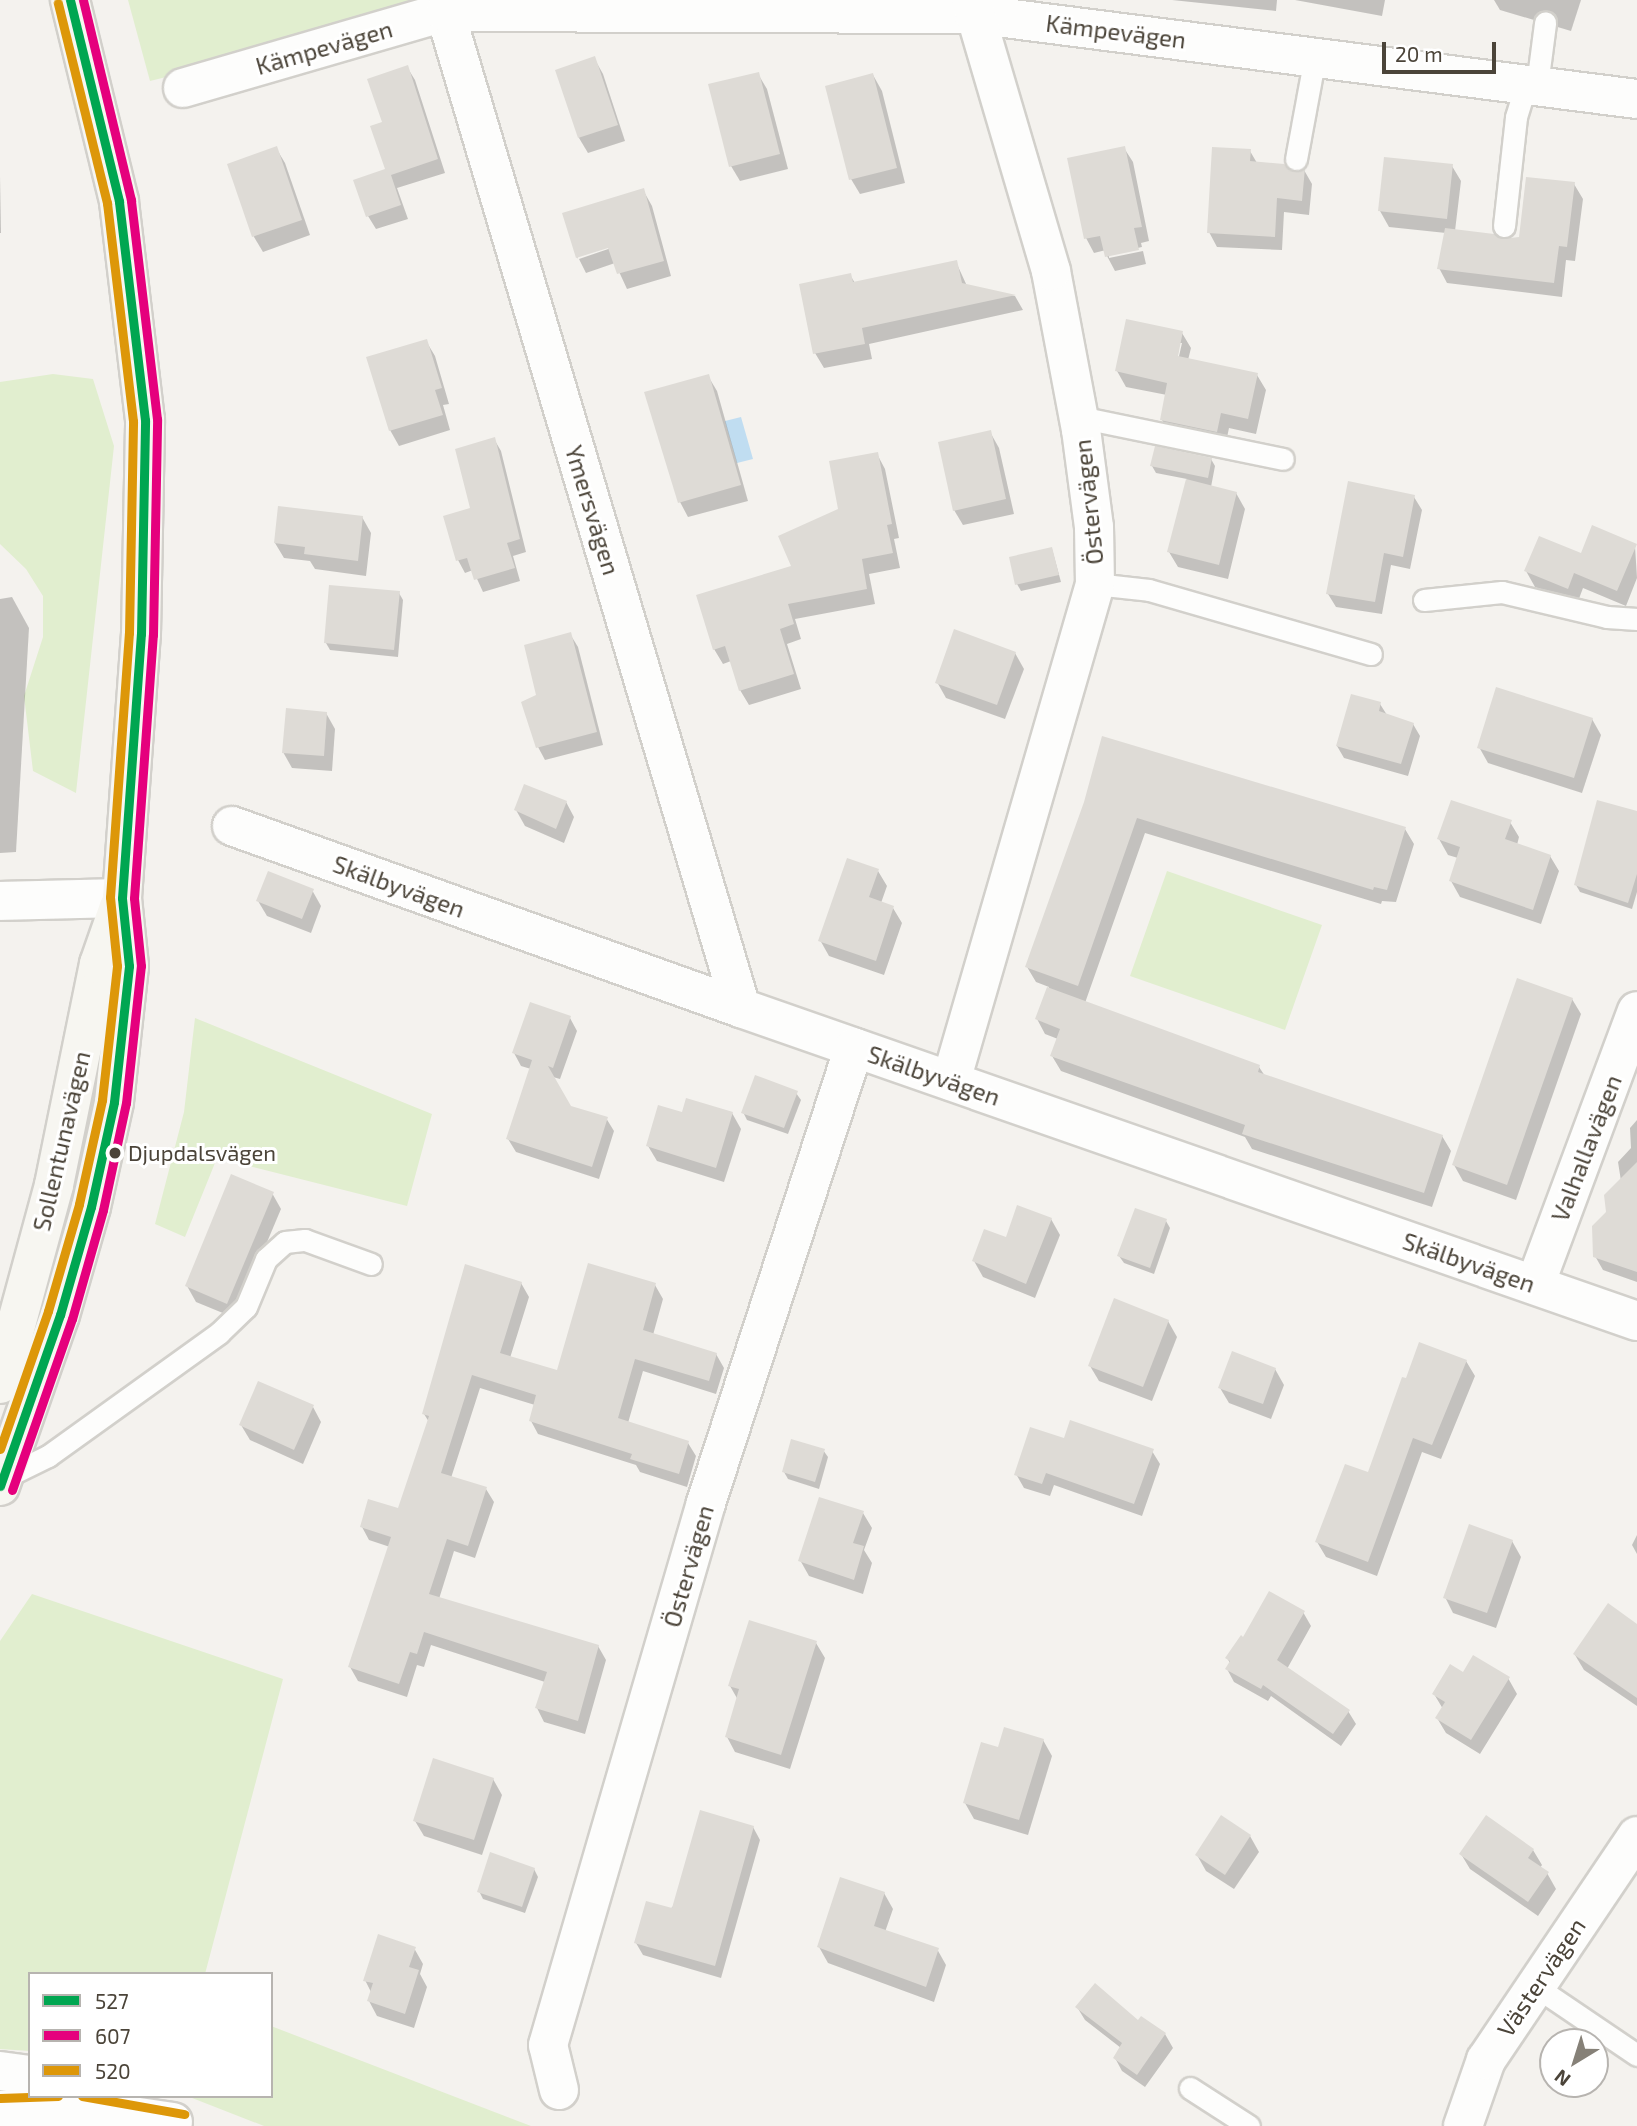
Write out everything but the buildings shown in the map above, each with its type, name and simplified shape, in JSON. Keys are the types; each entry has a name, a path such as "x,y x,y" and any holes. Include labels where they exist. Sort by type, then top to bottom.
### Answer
{"street":[{"name":"Sollentunavägen","path":"2,1482 60,1314 91,1207 114,1102 129,966 121,898 141,634 145,420 118,201 70,0"},
{"name":"Kämpevägen","path":"183,88 445,12 973,7 1637,99"},
{"name":"Östervägen","path":"951,1081 1095,584 1094,527 1079,417 1051,271 973,7"},
{"name":"Ymersvägen","path":"445,12 741,1008"},
{"name":"Skälbyvägen","path":"232,825 741,1008 1637,1321"},
{"name":"Sollentunavägen","path":"0,1384 54,1185 99,964 121,898"},
{"path":"0,901 121,898"},
{"name":"Valhallavägen","path":"1535,1285 1637,1011"},
{"name":"Östervägen","path":"559,2090 548,2045 706,1503 854,1047"},
{"name":"Västervägen","path":"1462,2126 1486,2060 1637,1836"},
{"path":"0,2071 28,2075"},
{"path":"101,2098 177,2124"},
{"path":"0,2110 78,2108 177,2124"}],"lane":[{"path":"1504,226 1516,117 1531,85 1545,23"},
{"path":"1296,159 1315,56"},
{"path":"1079,417 1283,459"},
{"path":"1095,584 1149,590 1371,654"},
{"path":"1424,600 1503,592 1607,617 1637,619"},
{"path":"2,1482 48,1456 219,1333 246,1307 266,1259 285,1242 306,1240 371,1264"},
{"path":"1535,1986 1637,2055"},
{"path":"1189,2088 1249,2126"}],"green space":[{"path":"128,0 478,0 150,81"},
{"path":"53,374 93,379 114,446 76,793 33,771 24,696 43,637 43,596 26,569 0,544 0,382"},
{"path":"1167,871 1322,925 1285,1030 1130,976"},
{"path":"195,1018 432,1114 407,1206 217,1158 185,1237 155,1224 184,1112"},
{"path":"32,1594 283,1679 206,1972 28,1972 28,2051 0,2049 0,1641"},
{"path":"273,2027 531,2126 264,2126 192,2098 273,2098"}],"water":[{"path":"741,417 753,459 737,463 725,421"}],"transit line":[{"name":"527","path":"0,1486 60,1315 91,1207 114,1102 129,966 122,898 141,634 145,420 119,201 70,0"},
{"name":"607","path":"12,1490 72,1319 103,1210 126,1103 141,966 134,898 153,635 157,419 131,200 83,0"},
{"name":"520","path":"0,1449 48,1311 79,1204 102,1100 117,966 110,897 129,633 133,421 107,203 58,3"},
{"name":"520","path":"0,2098 28,2097"},
{"name":"520","path":"93,2098 184,2114"}],"place":[{"name":"Djupdalsvägen","path":"115,1153"}]}
